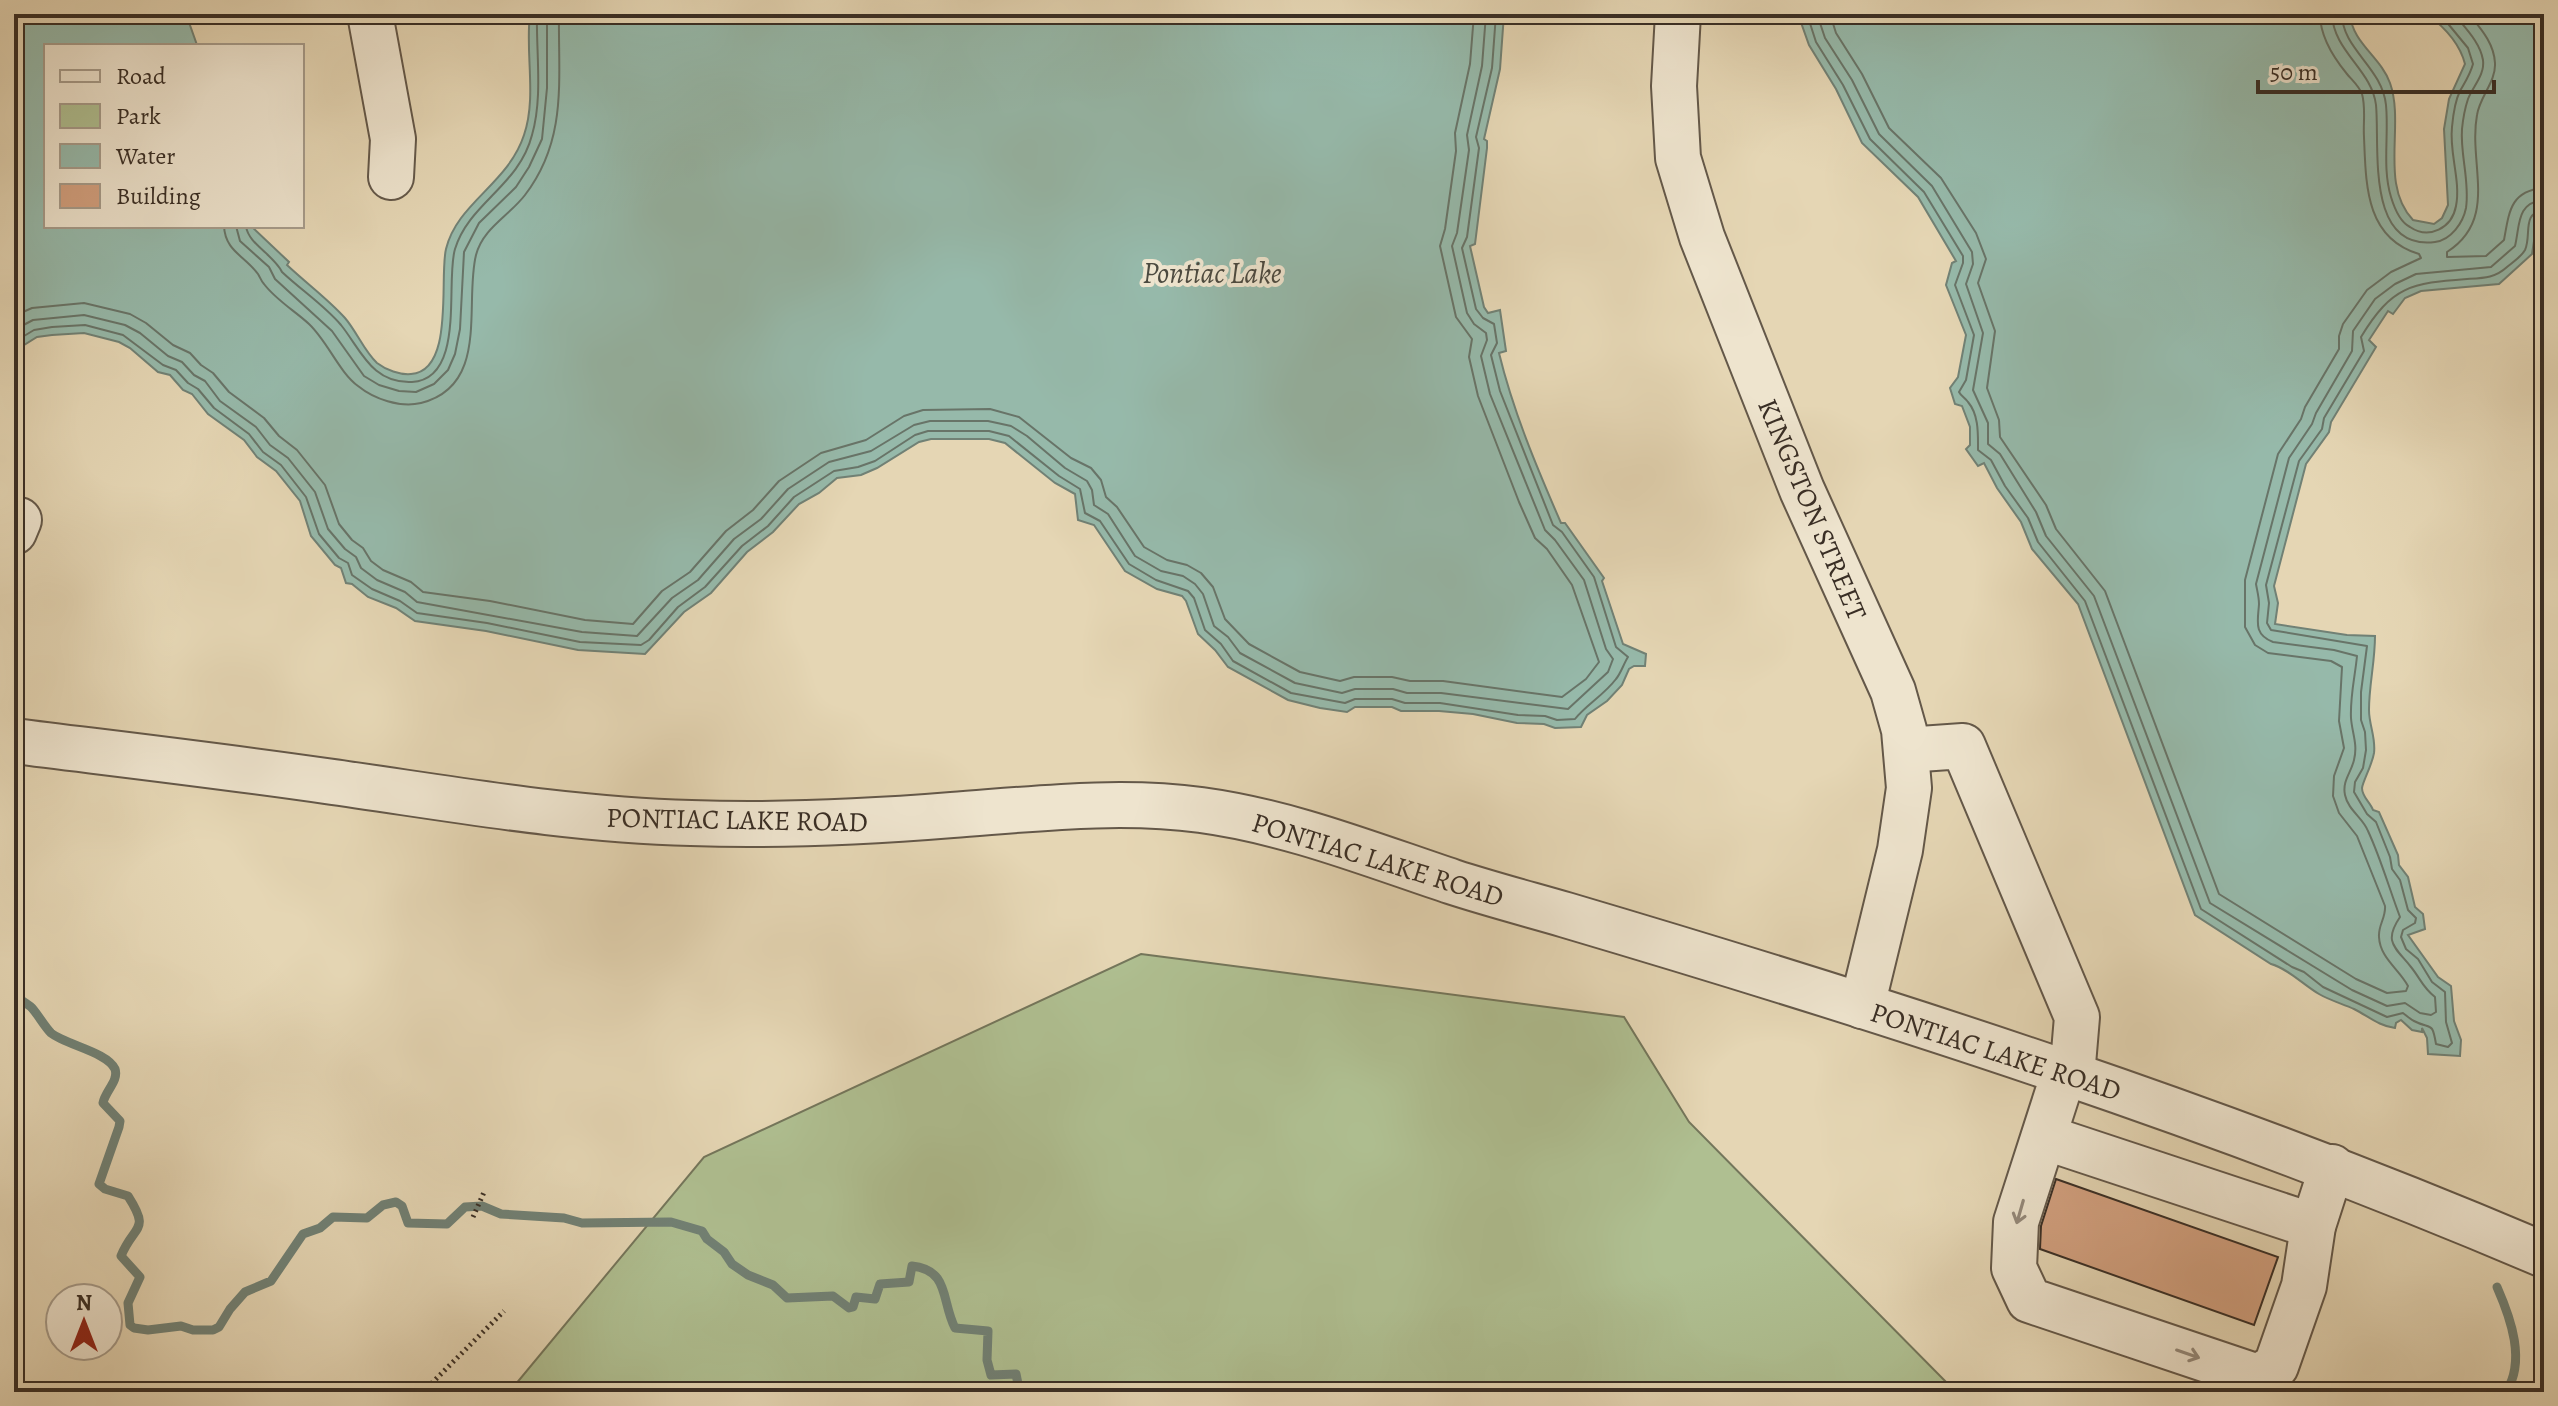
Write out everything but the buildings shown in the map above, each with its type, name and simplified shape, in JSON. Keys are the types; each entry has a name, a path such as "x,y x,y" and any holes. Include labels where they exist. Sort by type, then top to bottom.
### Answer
{"street":[{"path":"370,14 393,139 391,177"},
{"name":"KINGSTON STREET","path":"1678,14 1674,86 1678,158 1702,237 1802,490 1893,691 1904,730 1909,788 1900,850 1862,1006"},
{"name":"PONTIAC LAKE ROAD","path":"14,741 604,819 829,825 1097,806 1192,809 1255,819 1318,836 1458,884 1708,957 2201,1119 2332,1167 2544,1255"},
{"path":"1906,750 1963,746 2077,1017 2068,1075 2016,1222 2014,1268 2029,1300 2258,1377 2276,1366 2304,1286 2313,1226 2332,1167"},
{"path":"2044,1137 2313,1226"}],"path":[{"path":"473,1217 485,1190"},
{"path":"423,1392 504,1311"}],"green space":[{"path":"1141,954 1624,1017 1689,1122 1956,1392 513,1392 515,1385 704,1157"}],"water":[{"name":"Pontiac Lake","path":"14,14 186,14 197,44 44,44 44,228 253,228 289,262 287,265 345,318 377,363 393,372 411,374 425,369 440,341 444,262 452,233 471,206 507,167 524,135 530,106 530,14 1504,14 1500,69 1484,139 1487,148 1475,244 1470,246 1484,307 1488,313 1500,310 1506,351 1499,353 1518,418 1543,481 1561,523 1565,523 1604,578 1602,581 1623,644 1646,654 1645,666 1629,669 1622,685 1587,715 1581,727 1555,728 1473,714 1401,711 1392,707 1355,707 1347,712 1288,700 1228,667 1198,634 1182,596 1157,589 1125,571 1094,525 1078,520 1075,494 1055,483 1005,443 989,439 931,439 919,442 877,468 861,475 837,478 799,504 773,532 747,552 711,593 684,612 645,654 578,650 486,631 415,621 346,583 341,568 311,536 300,501 276,471 257,457 244,440 208,414 192,394 183,390 170,375 158,372 130,348 84,333 52,335 37,337 21,347 14,356"},
{"path":"1798,14 2350,14 2361,42 2390,83 2394,99 2395,172 2403,206 2413,220 2434,224 2442,218 2448,205 2444,129 2449,99 2465,64 2450,36 2427,14 2544,14 2544,216 2537,222 2532,254 2499,284 2421,291 2405,298 2393,314 2388,311 2369,340 2376,347 2331,422 2329,432 2306,464 2274,586 2278,603 2275,624 2375,636 2369,710 2374,753 2362,791 2373,810 2379,812 2398,855 2399,865 2408,877 2415,907 2423,914 2425,929 2408,935 2438,977 2451,986 2454,1021 2461,1040 2460,1056 2428,1054 2427,1038 2422,1028 2422,1032 2412,1030 2401,1020 2395,1028 2384,1025 2323,996 2195,915 2078,604 2032,549 2021,522 1984,463 1978,466 1966,449 1970,445 1970,427 1962,406 1955,404 1950,388 1958,377 1966,335 1946,285 1952,263 1956,261 1918,197 1862,143 1836,89 1809,45"}],"waterway":[{"path":"14,986 20,999 32,1008 51,1033 104,1058 115,1069 115,1078 103,1103 120,1121 99,1184 128,1196 138,1216 138,1228 121,1256 140,1277 128,1303 130,1325 134,1328 148,1330 181,1326 193,1330 213,1330 219,1327 245,1292 271,1281 303,1234 320,1228 333,1217 367,1218 383,1205 396,1202 402,1206 408,1223 447,1224 465,1207 482,1206 501,1214 564,1218 582,1223 671,1222 702,1231 732,1264 748,1275 773,1285 787,1298 833,1296 849,1308 853,1307 856,1297 875,1299 880,1284 909,1282 912,1266 924,1269 939,1280 955,1328 988,1331 987,1360 991,1375 1016,1374 1019,1389 1026,1392"},
{"path":"2497,1287 2511,1326 2516,1354 2512,1380 2506,1392"}]}
